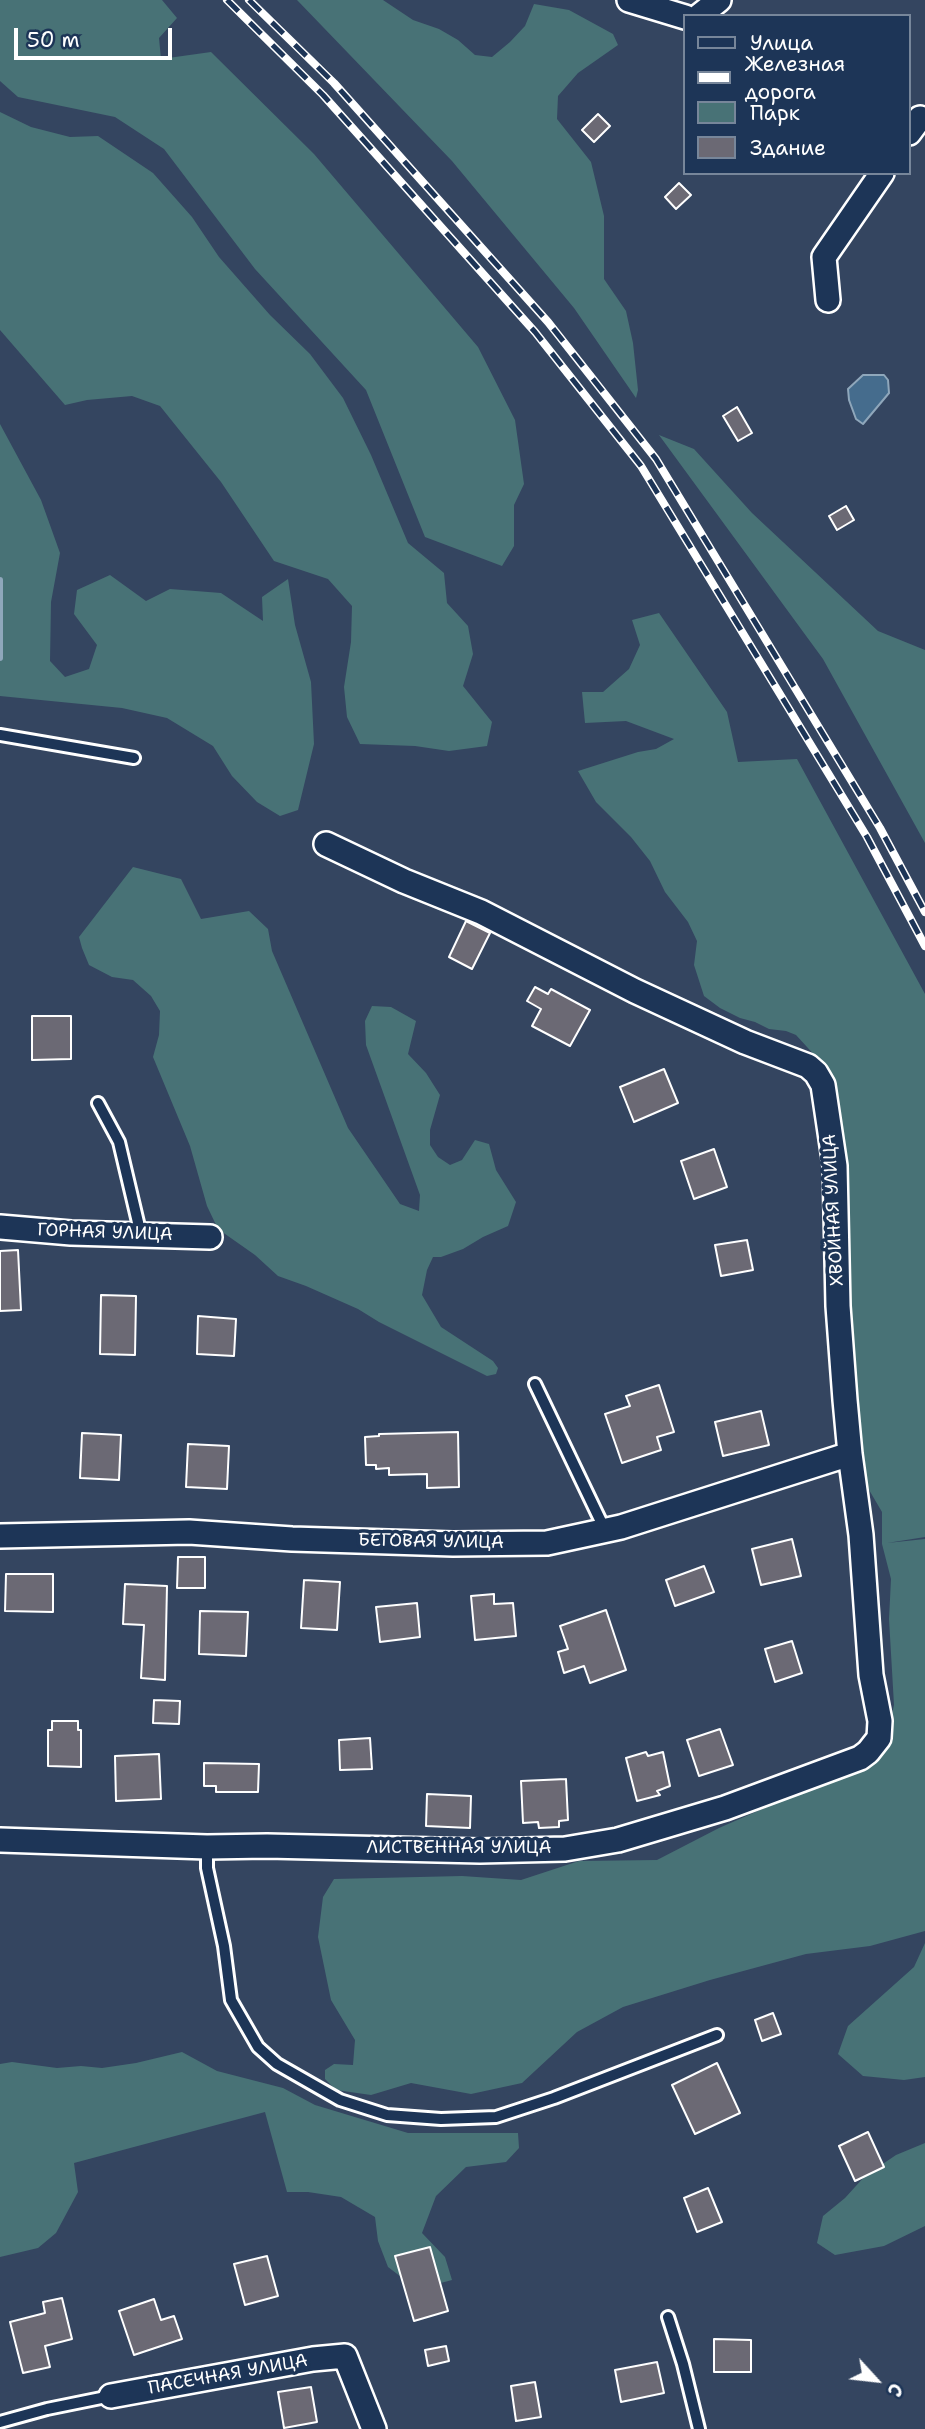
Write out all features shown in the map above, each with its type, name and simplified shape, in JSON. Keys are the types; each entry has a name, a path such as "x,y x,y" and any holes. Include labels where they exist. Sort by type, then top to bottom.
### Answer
{"street":[{"path":"629,0 684,17"},
{"path":"702,14 719,0"},
{"path":"828,300 824,257 881,175"},
{"name":"ХВОЙНАЯ УЛИЦА","path":"326,844 404,881 481,912 635,991 744,1042 808,1066 816,1073 823,1085 835,1166 838,1306 850,1454 861,1535 871,1675 880,1721"},
{"name":"ГОРНАЯ УЛИЦА","path":"0,1227 71,1233 210,1237"},
{"name":"БЕГОВАЯ УЛИЦА","path":"0,1536 189,1532 292,1539 453,1544 555,1541 605,1530 850,1454"},
{"name":"ЛИСТВЕННАЯ УЛИЦА","path":"0,1840 207,1847 480,1851 565,1849 618,1840 725,1808 860,1758 879,1738 880,1721"},
{"name":"ПАСЕЧНАЯ УЛИЦА","path":"111,2396 313,2358 345,2356 374,2429"}],"lane":[{"path":"0,735 134,758"},
{"path":"98,1103 119,1142 141,1235"},
{"path":"536,1384 605,1530"},
{"path":"207,1847 207,1868 223,1945 230,2000 258,2047 277,2064 340,2100 387,2115 441,2119 496,2117 554,2098 717,2035"},
{"path":"668,2317 699,2429"},
{"path":"0,2422 111,2396"}],"green space":[{"path":"0,0 162,0 177,18 159,38 161,59 211,52 314,154 478,347 515,420 524,484 514,505 514,546 502,566 425,537 366,390 255,269 164,149 115,117 18,97 0,81"},
{"path":"297,0 383,0 413,20 439,29 458,40 475,55 492,57 525,26 534,4 569,10 613,34 618,45 578,73 558,96 557,119 591,162 604,216 604,279 626,311 633,343 638,390 636,398 574,308 452,161"},
{"path":"0,112 31,127 70,137 98,136 153,173 192,217 219,257 270,315 310,354 343,398 371,455 408,543 444,573 447,603 468,626 473,654 463,686 492,722 487,746 449,751 415,746 360,744 347,717 344,687 351,642 352,606 328,579 274,561 221,482 160,406 132,396 65,405 0,330"},
{"path":"0,424 41,500 60,553 51,602 50,661 65,677 89,669 97,645 74,614 77,590 110,575 146,601 170,589 221,593 263,621 262,597 288,579 295,625 311,682 314,744 298,810 280,816 257,802 232,776 213,746 167,718 122,708 0,696"},
{"path":"659,435 694,449 752,513 878,631 925,650 925,843 823,659"},
{"path":"659,613 727,712 738,762 797,759 925,994 925,1537 887,1543 925,1539 925,1931 870,1946 806,1954 623,2007 577,2032 522,2083 471,2094 411,2083 371,2095 336,2090 325,2079 325,2070 334,2064 353,2065 355,2040 331,2000 318,1937 323,1897 334,1879 462,1876 521,1880 579,1861 657,1860 719,1828 833,1778 884,1749 894,1705 889,1619 891,1579 882,1544 882,1512 865,1483 865,1461 857,1439 818,1059 796,1035 769,1029 740,1018 704,996 694,965 697,941 688,922 665,892 650,861 631,837 596,802 578,771 656,749 674,739 626,721 585,723 582,692 603,692 629,669 640,645 632,620"},
{"path":"133,867 181,879 201,919 249,911 268,929 272,951 348,1128 400,1204 419,1211 420,1195 366,1045 365,1021 372,1006 391,1007 416,1021 408,1054 426,1073 440,1095 430,1130 430,1145 438,1157 450,1165 462,1160 475,1140 489,1144 496,1170 516,1202 508,1226 463,1249 433,1257 427,1270 422,1295 441,1327 493,1361 498,1368 496,1374 487,1376 358,1309 278,1276 255,1255 218,1229 207,1206 190,1146 153,1057 159,1035 160,1011 151,996 133,980 112,977 89,965 79,937"},
{"path":"925,1943 925,2077 904,2080 863,2076 838,2054 848,2026 914,1967"},
{"path":"182,2052 217,2071 283,2088 315,2105 408,2133 518,2133 519,2148 506,2162 466,2167 436,2196 422,2233 445,2257 452,2280 413,2286 388,2267 378,2241 375,2217 341,2197 287,2192 265,2112 74,2163 78,2192 56,2233 38,2248 0,2257 0,2064 12,2062 57,2068 102,2068"},
{"path":"925,2143 925,2226 884,2246 835,2255 817,2243 823,2216 845,2198 865,2176 896,2155"}],"water":[{"path":"863,375 884,375 888,380 889,393 863,424 856,419 848,389"}],"building":[{"path":"598,114 610,126 594,142 582,130"},
{"path":"679,183 691,195 676,209 665,197"},
{"path":"737,407 752,433 738,441 723,416"},
{"path":"846,506 854,520 837,530 829,516"},
{"path":"466,921 490,933 472,969 449,957"},
{"path":"535,987 548,994 551,989 590,1010 570,1046 532,1026 541,1009 527,1001"},
{"path":"32,1016 71,1016 71,1059 32,1060"},
{"path":"664,1069 678,1103 634,1122 620,1087"},
{"path":"714,1149 727,1187 694,1199 681,1161"},
{"path":"747,1240 753,1270 721,1276 715,1245"},
{"path":"18,1250 21,1310 0,1311 0,1251"},
{"path":"101,1295 136,1296 135,1355 100,1354"},
{"path":"198,1316 236,1319 234,1356 197,1354"},
{"path":"659,1385 674,1432 657,1437 661,1450 622,1463 605,1414 630,1406 626,1396"},
{"path":"761,1411 769,1445 723,1456 715,1422"},
{"path":"458,1432 459,1487 427,1488 427,1474 389,1475 389,1468 376,1469 376,1465 366,1465 365,1437 379,1434"},
{"path":"82,1433 121,1435 119,1480 80,1478"},
{"path":"188,1444 229,1446 227,1489 186,1487"},
{"path":"792,1539 801,1576 761,1585 752,1549"},
{"path":"178,1557 205,1557 205,1588 177,1588"},
{"path":"704,1566 714,1592 675,1606 666,1580"},
{"path":"6,1574 53,1574 53,1612 5,1611"},
{"path":"304,1580 340,1582 337,1630 301,1628"},
{"path":"125,1584 167,1586 165,1680 141,1678 144,1625 123,1624"},
{"path":"494,1594 494,1604 513,1603 516,1636 475,1640 471,1596"},
{"path":"417,1603 420,1637 380,1642 376,1607"},
{"path":"606,1610 626,1670 590,1683 584,1666 564,1673 558,1652 568,1649 560,1626"},
{"path":"200,1611 248,1612 246,1656 199,1654"},
{"path":"792,1641 802,1673 775,1682 765,1649"},
{"path":"154,1700 180,1701 179,1724 153,1723"},
{"path":"52,1721 78,1721 78,1730 81,1730 81,1767 48,1766 48,1730 52,1730"},
{"path":"720,1729 733,1765 699,1776 687,1740"},
{"path":"370,1738 372,1769 340,1770 339,1740"},
{"path":"646,1752 648,1756 663,1752 670,1786 657,1791 660,1795 637,1801 626,1758"},
{"path":"159,1754 161,1799 116,1801 115,1756"},
{"path":"204,1763 259,1764 258,1792 216,1792 216,1786 204,1786"},
{"path":"566,1779 568,1820 559,1821 559,1827 539,1828 538,1822 523,1823 521,1781"},
{"path":"427,1794 471,1796 470,1828 426,1826"},
{"path":"773,2013 781,2034 762,2041 755,2020"},
{"path":"717,2063 740,2113 695,2134 672,2085"},
{"path":"868,2132 884,2167 855,2181 839,2146"},
{"path":"708,2188 722,2222 697,2232 684,2198"},
{"path":"430,2247 448,2311 414,2321 395,2256"},
{"path":"267,2256 278,2296 245,2305 234,2264"},
{"path":"62,2298 72,2339 45,2346 50,2367 23,2373 10,2322 45,2313 43,2302"},
{"path":"154,2299 161,2320 174,2316 182,2339 134,2355 119,2311"},
{"path":"714,2339 751,2340 751,2372 714,2372"},
{"path":"446,2346 449,2361 428,2366 425,2350"},
{"path":"657,2362 664,2393 621,2402 615,2370"},
{"path":"535,2382 541,2417 516,2421 511,2386"},
{"path":"311,2387 317,2422 284,2428 278,2392"}],"waterway":[{"path":"0,580 0,658"}],"railway":[{"path":"227,0 323,95 535,332 641,466 867,837 925,946"},
{"path":"249,0 334,83 548,322 656,459 880,828 925,912"}]}
